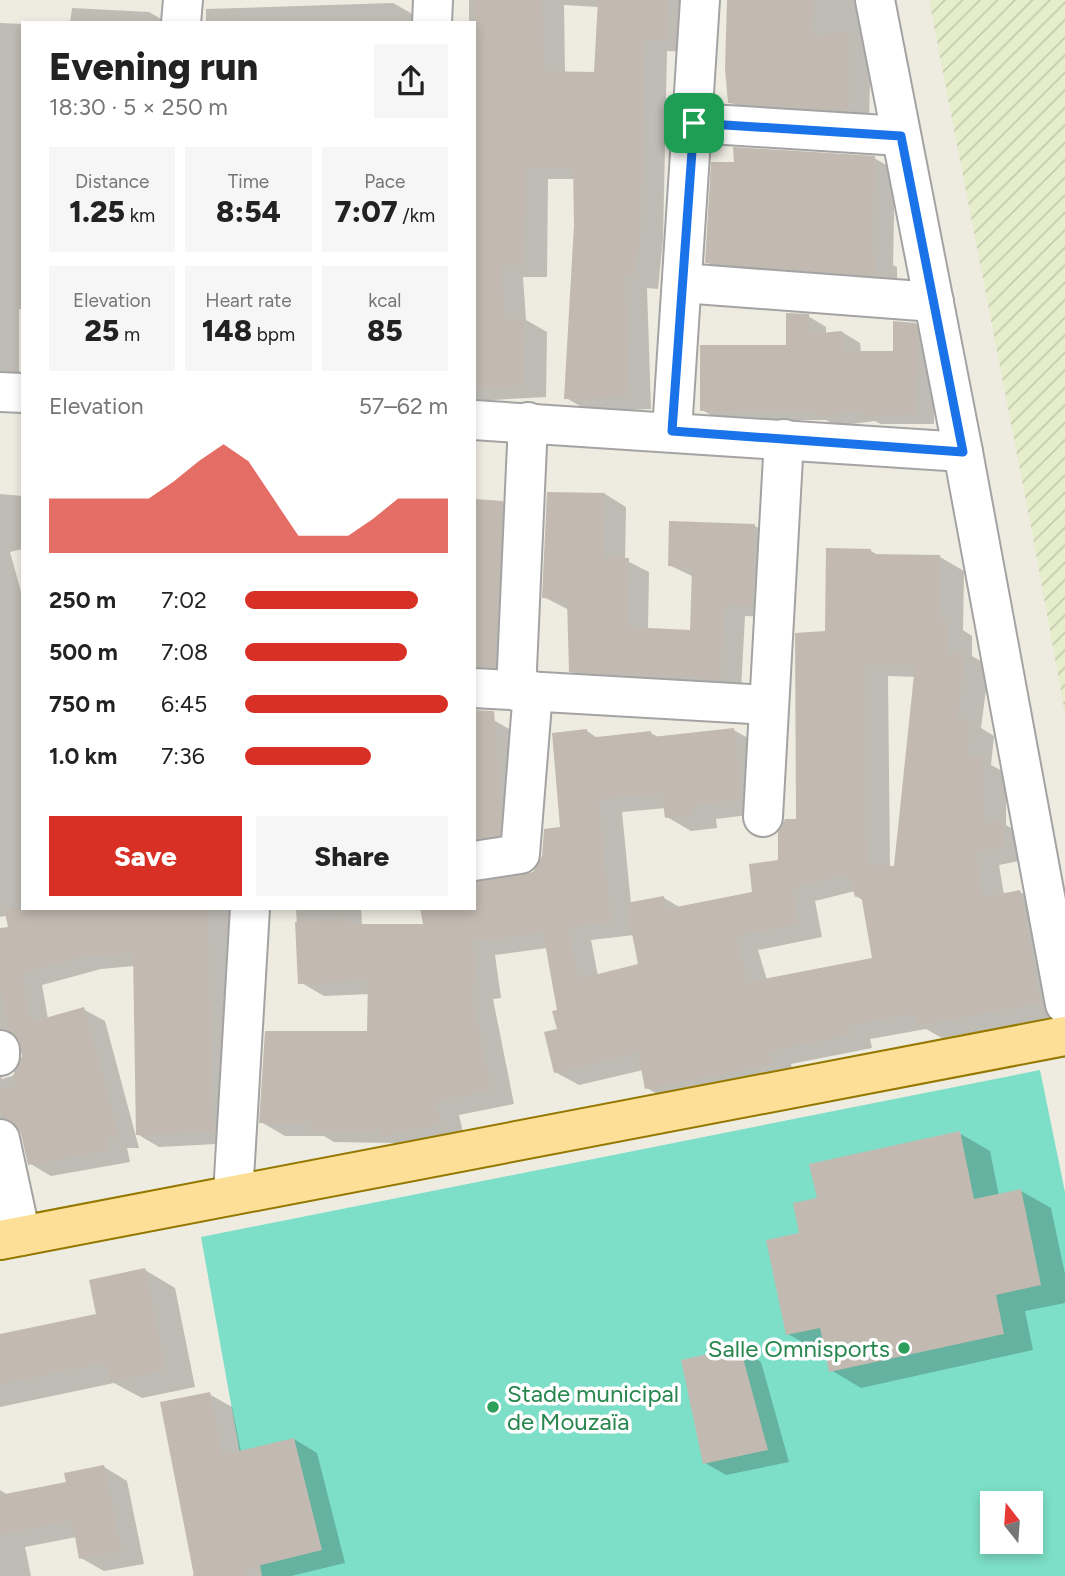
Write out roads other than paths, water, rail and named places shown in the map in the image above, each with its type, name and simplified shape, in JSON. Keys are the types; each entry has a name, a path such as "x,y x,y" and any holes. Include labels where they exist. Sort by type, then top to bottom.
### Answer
{"main road":[{"path":"10,1238 1065,1036"}],"street":[{"path":"181,21 183,0"},
{"path":"432,21 433,0"},
{"path":"672,431 700,0"},
{"path":"875,0 963,452 1065,1004"},
{"path":"694,123 901,136"},
{"path":"682,283 933,302"},
{"path":"0,392 21,394"},
{"path":"476,419 963,452"},
{"path":"476,861 520,854 528,422"},
{"path":"763,817 784,439"},
{"path":"476,688 769,705"},
{"path":"233,1195 250,910"},
{"path":"0,1050 0,1056"},
{"path":"0,1139 10,1238"}],"place":[{"name":"Salle Omnisports","path":"904,1348"},
{"name":"Stade municipal de Mouzaïa","path":"493,1407"}]}
